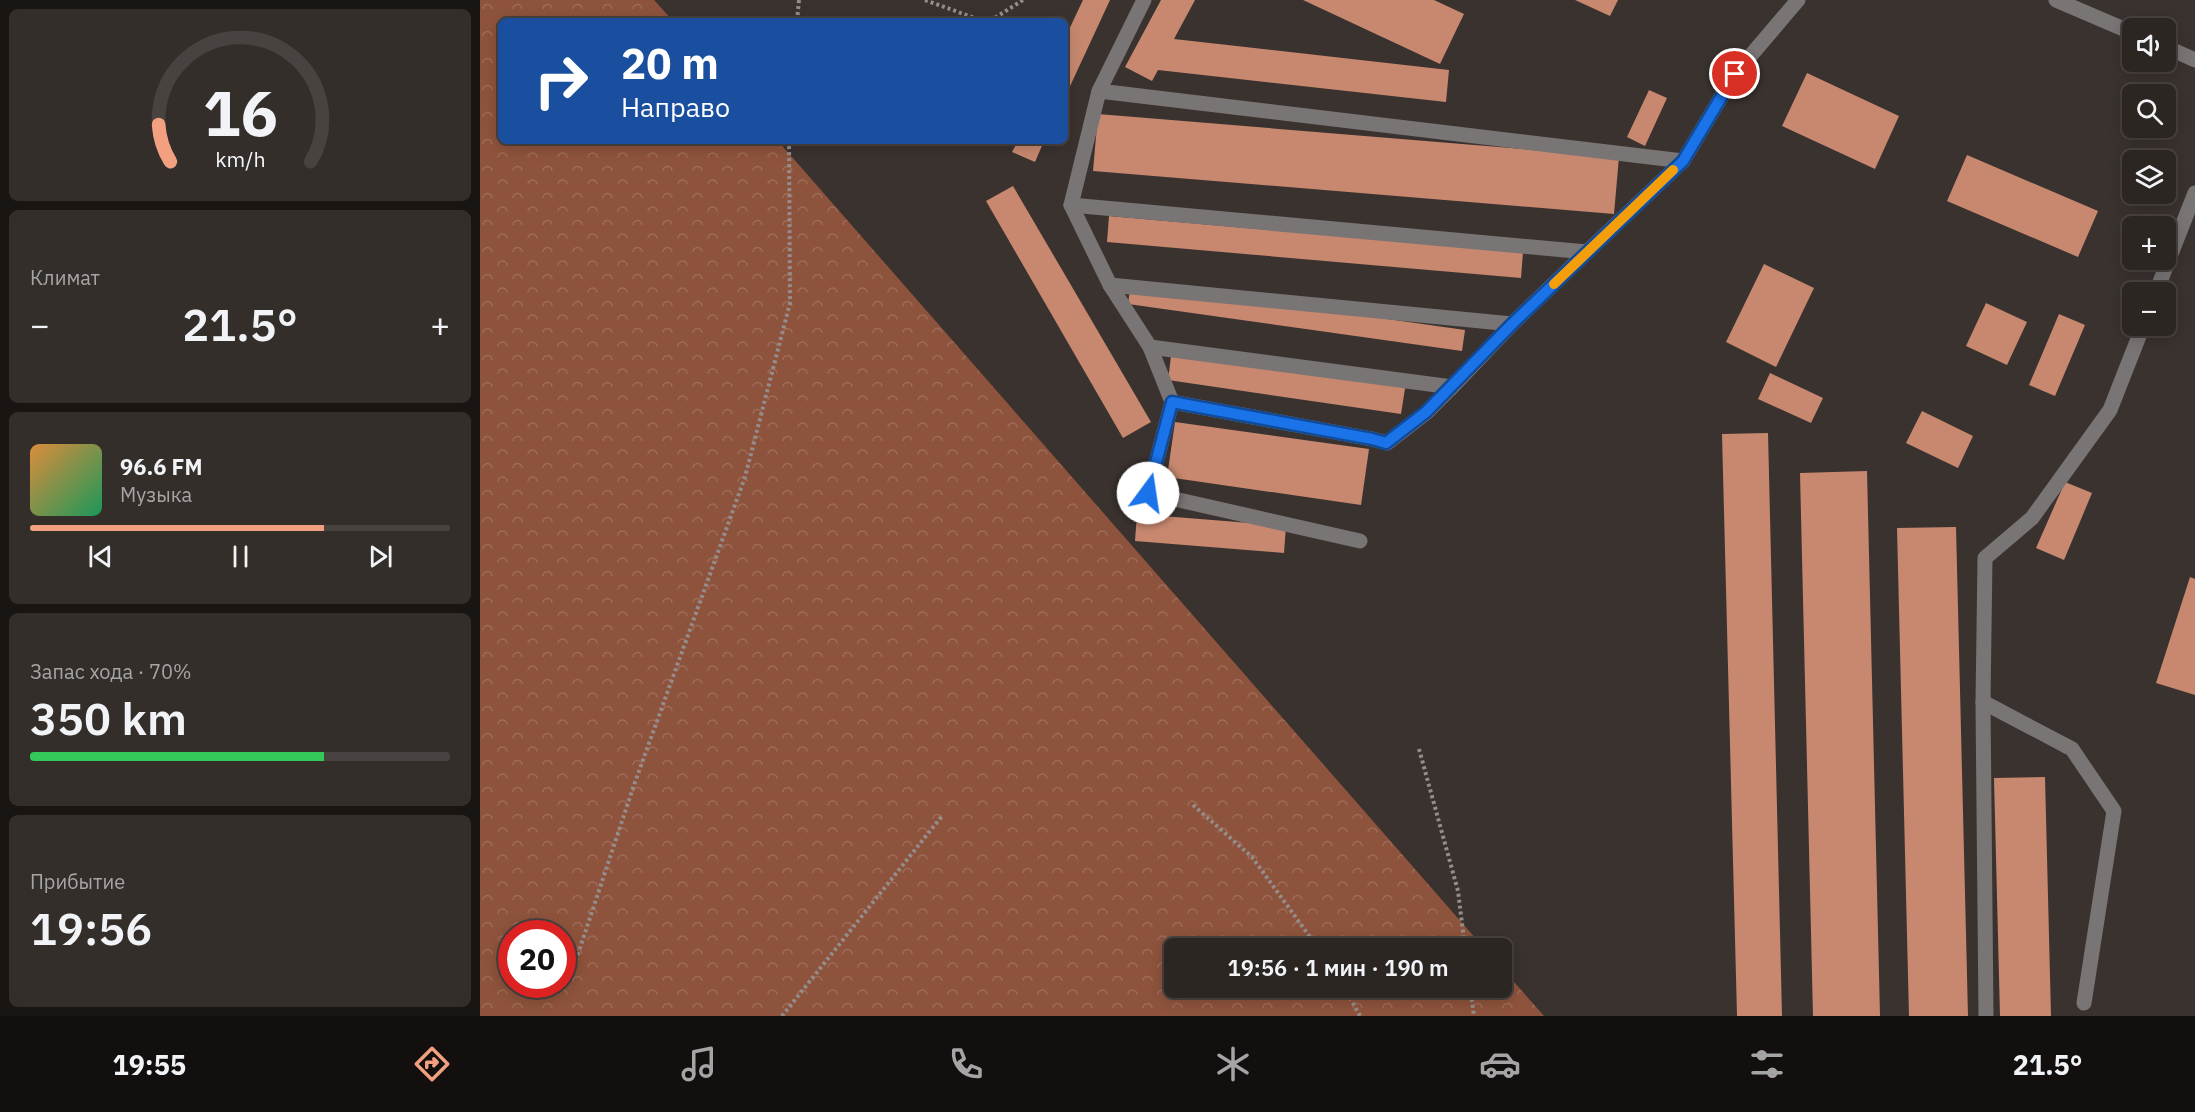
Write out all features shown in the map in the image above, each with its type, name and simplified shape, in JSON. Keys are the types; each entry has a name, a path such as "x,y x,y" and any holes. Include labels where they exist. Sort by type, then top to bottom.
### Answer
{"street":[{"path":"1144,0 1099,91 1071,205 1110,285 1150,347 1172,402 1148,493 1360,541"},
{"path":"1172,402 1386,443 1426,412 1512,324 1683,161 1735,74 1798,0"},
{"path":"2056,0 2122,28"},
{"path":"2176,51 2195,60"},
{"path":"1099,91 1683,161"},
{"path":"2160,282 2195,193"},
{"path":"1071,205 1587,252"},
{"path":"1110,285 1512,324"},
{"path":"1986,1016 1983,702 1985,558 2032,518 2110,410 2139,336"},
{"path":"1150,347 1452,387"},
{"path":"1983,702 2072,749 2114,811 2084,1003"}],"path":[{"path":"797,18 799,0"},
{"path":"925,0 975,18"},
{"path":"995,18 1023,0"},
{"path":"576,960 634,785 745,477 788,315 790,303 789,144"},
{"path":"1419,749 1458,891 1464,938"},
{"path":"1193,805 1252,857 1311,938"},
{"path":"783,1016 942,816"},
{"path":"1350,998 1360,1016"},
{"path":"1472,998 1474,1016"}],"green space":[{"path":"480,0 654,0 670,18 498,18 498,144 781,144 1475,938 1164,938 1164,998 1512,998 1512,979 1544,1016 480,1016"}],"building":[{"path":"1083,0 1110,0 1068,91 1068,32"},
{"path":"1161,0 1195,0 1174,39 1449,70 1446,102 1158,70 1152,81 1125,67"},
{"path":"1303,0 1434,0 1464,14 1440,64"},
{"path":"1575,0 1618,0 1610,16"},
{"path":"1807,73 1899,116 1875,169 1782,126"},
{"path":"1649,90 1667,98 1645,146 1627,137"},
{"path":"1098,114 1619,157 1614,214 1093,171"},
{"path":"1016,144 1043,144 1035,162 1012,152"},
{"path":"1967,155 2098,211 2078,257 1947,201"},
{"path":"1013,186 1151,422 1123,438 986,201"},
{"path":"1109,216 1523,252 1521,278 1107,242"},
{"path":"1764,264 1814,288 1776,367 1726,342"},
{"path":"1131,283 1465,330 1462,351 1128,304"},
{"path":"1986,303 2027,322 2007,365 1966,346"},
{"path":"2059,314 2085,325 2055,396 2029,385"},
{"path":"1172,349 1406,382 1401,414 1168,380"},
{"path":"1770,373 1823,398 1811,423 1758,399"},
{"path":"1922,411 1973,436 1958,468 1906,443"},
{"path":"1175,422 1369,449 1361,505 1167,477"},
{"path":"1768,433 1782,1016 1737,1016 1722,434"},
{"path":"1867,471 1880,1016 1813,1016 1800,473"},
{"path":"2065,482 2092,493 2064,560 2036,548"},
{"path":"1137,514 1286,526 1284,553 1135,541"},
{"path":"1956,527 1968,1016 1909,1016 1897,528"},
{"path":"2190,577 2195,579 2195,695 2156,683"},
{"path":"2045,777 2051,1016 2000,1016 1994,778"}],"slow traffic":[{"path":"1554,284 1673,170"}],"route":[{"path":"1148,493 1172,402 1386,443 1426,412 1512,324 1683,161 1735,74"}]}
